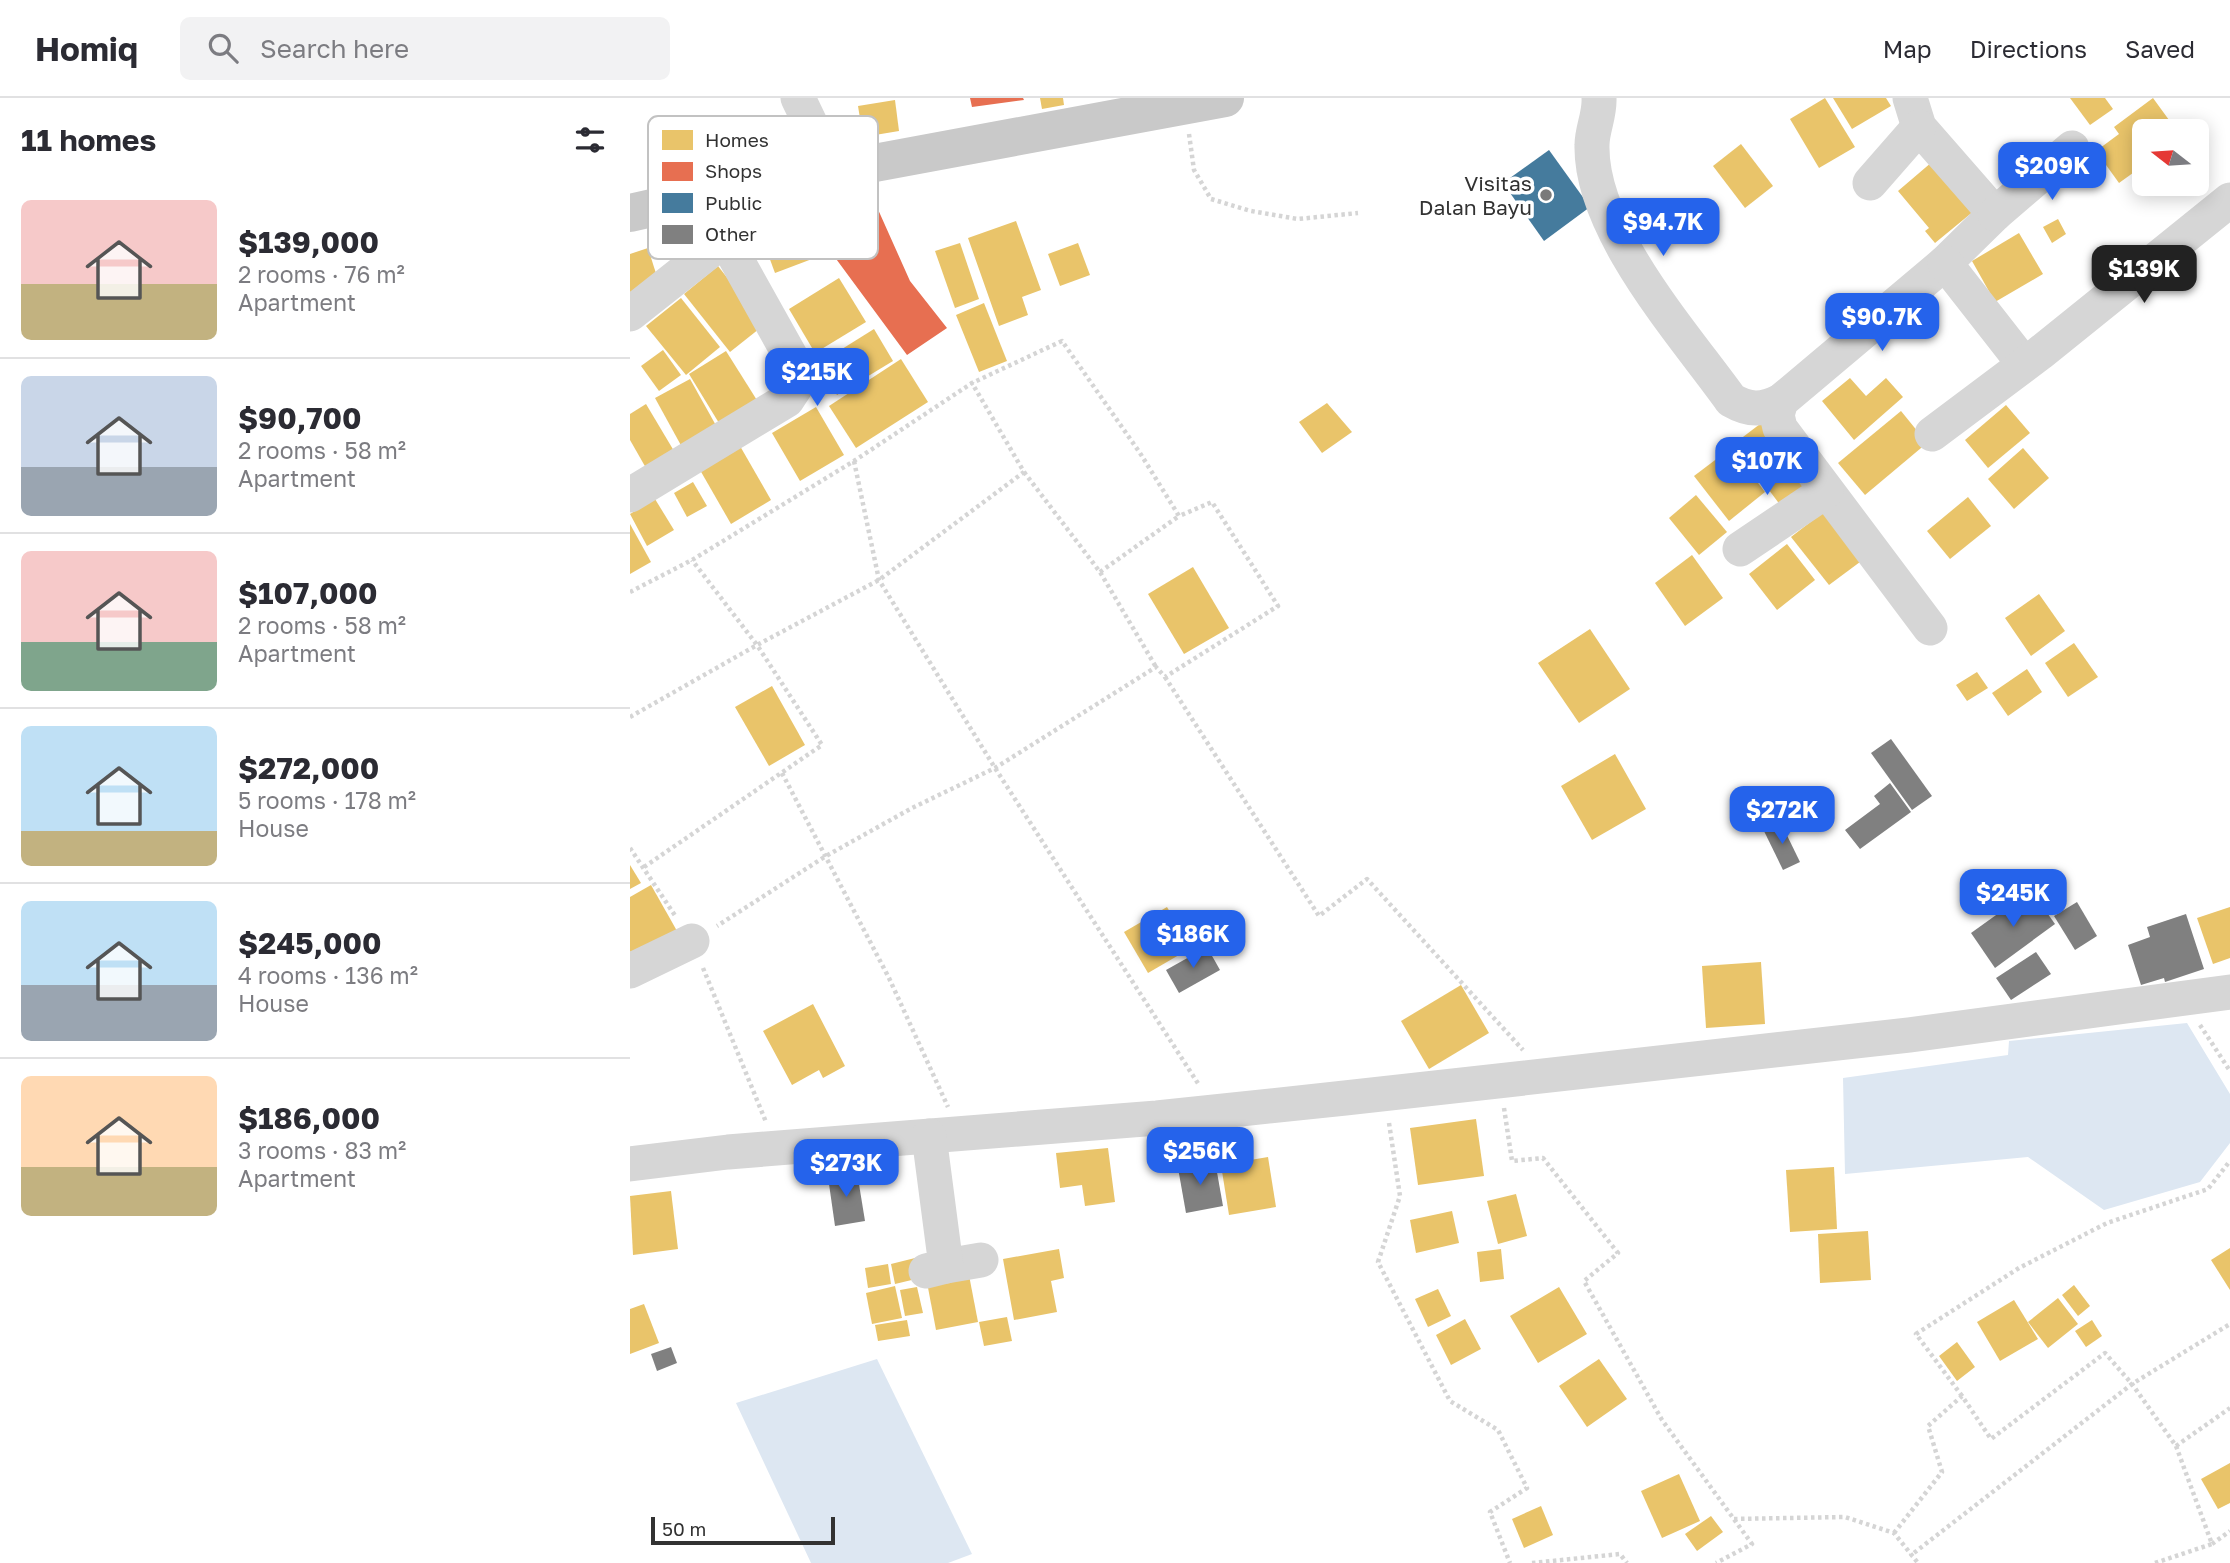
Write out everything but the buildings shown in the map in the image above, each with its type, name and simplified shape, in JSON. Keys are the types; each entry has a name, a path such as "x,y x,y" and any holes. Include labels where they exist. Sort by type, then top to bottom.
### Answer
{"main road":[{"path":"878,162 1179,103 1225,98"},
{"path":"630,213 648,209"}],"street":[{"path":"798,98 806,116"},
{"path":"1600,98 1600,117 1592,144 1600,196 1625,251 1731,400 1743,407 1762,410 1781,401 1945,263 1995,214 2072,148"},
{"path":"1870,183 1914,113 1995,214"},
{"path":"1933,434 2230,200"},
{"path":"630,314 699,259"},
{"path":"630,495 787,400 802,377 735,259"},
{"path":"1945,263 2024,364"},
{"path":"1781,401 1777,415 1780,428 1930,628"},
{"path":"1740,549 1826,491"},
{"path":"630,971 692,941"},
{"path":"630,1164 939,1123 1157,1118 1909,1035 2230,992"},
{"path":"939,1123 936,1269 981,1260"}],"path":[{"path":"1179,103 1195,170 1211,199 1251,211 1298,219 1358,213"},
{"path":"630,592 692,560 854,461 972,383 1062,341 1140,453 1179,516"},
{"path":"972,383 1024,472 1101,572 1156,667 1319,916 1367,879 1529,1056"},
{"path":"854,461 879,580 995,768 1201,1088"},
{"path":"630,717 879,580 1024,472"},
{"path":"1101,572 1179,516 1212,502 1278,606 1165,677"},
{"path":"644,867 822,744 757,645 692,560"},
{"path":"692,941 827,856 912,808 995,768 1156,667"},
{"path":"782,773 889,978 939,1123"},
{"path":"630,848 692,941 767,1125"},
{"path":"2198,1021 2230,1071"},
{"path":"1502,1094 1512,1161 1542,1158 1619,1253 1584,1281 1662,1420 1752,1544 1716,1563"},
{"path":"1388,1114 1400,1196 1378,1262 1450,1401 1498,1430 1527,1488 1490,1512 1510,1563"},
{"path":"2212,1544 2176,1446 2132,1384 2105,1353 1991,1439 1916,1334 2019,1268 2107,1223 2208,1189 2230,1161"},
{"path":"1910,1556 2132,1384 2230,1324"},
{"path":"1894,1533 1942,1472 1928,1426 1962,1396"},
{"path":"2176,1446 2230,1408"},
{"path":"1734,1519 1845,1517 1894,1533 1918,1563"},
{"path":"2155,1563 2212,1544 2230,1531"},
{"path":"1532,1563 1620,1554 1627,1563"}],"shaded area":[{"path":"2187,1023 2230,1094 2230,1143 2200,1182 2104,1210 2028,1157 1845,1174 1843,1078 2008,1055 2009,1041"},
{"path":"877,1359 972,1554 948,1563 811,1563 736,1403"}],"place":[{"name":"Visitas Dalan Bayu","path":"1546,195"}]}
